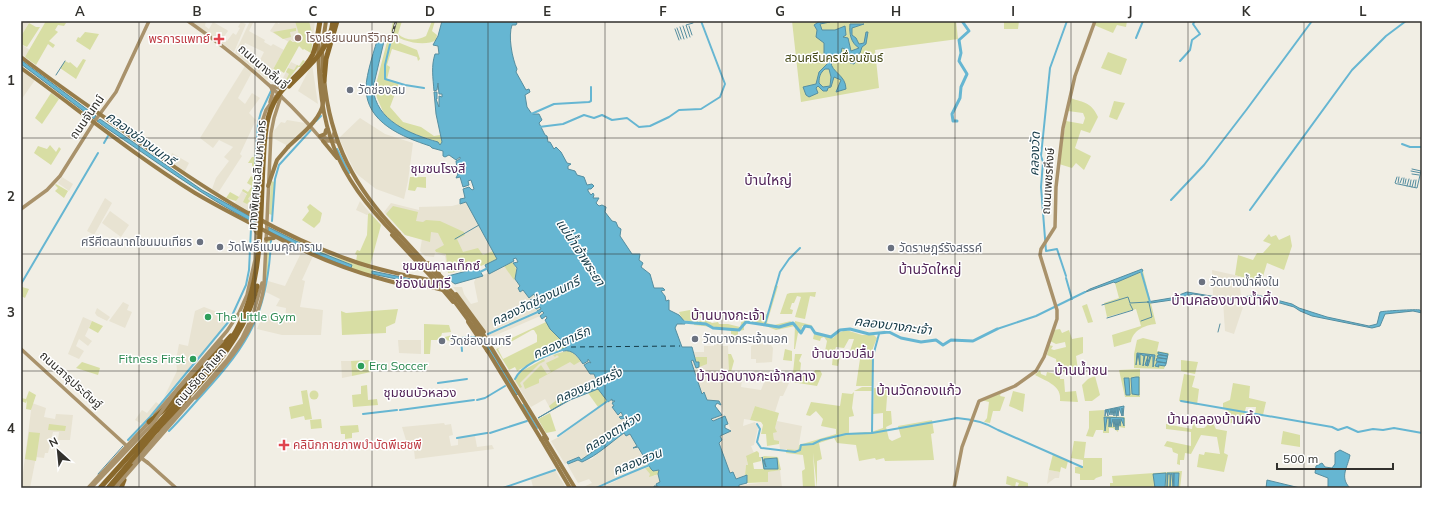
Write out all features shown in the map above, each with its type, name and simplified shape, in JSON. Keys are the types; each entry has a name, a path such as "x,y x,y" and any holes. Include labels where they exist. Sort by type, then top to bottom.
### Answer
{"highway":[{"name":"ทางพิเศษเฉลิมมหานคร","path":"98,488 145,439 226,348 238,330 248,306 257,269 265,136 269,116 278,95 312,54 324,21"},
{"name":"ทางพิเศษเฉลิมมหานคร","path":"104,488 157,432 222,358 243,325 254,299 260,270 267,146 271,116 282,94 324,49 331,34 333,21"},
{"path":"324,82 320,54 334,36 337,21"},
{"path":"149,422 165,409 221,348 248,306"},
{"path":"201,389 233,347 243,325"},
{"path":"108,488 157,432"},
{"path":"112,488 132,464"},
{"path":"121,488 126,478"}],"main road":[{"name":"ถนนจันทน์","path":"21,209 47,190 59,178 94,121 116,92 149,21"},
{"name":"ถนนนางลิ้นจี่","path":"188,21 234,54 271,86 320,136 323,141 331,140"},
{"path":"324,21 316,81 319,102 327,131 337,158"},
{"path":"324,21 317,27 320,54 321,102 327,131"},
{"path":"323,66 318,40 324,21"},
{"path":"316,81 323,66 324,21"},
{"path":"268,186 277,160 316,119 321,110 323,99 320,71 324,21"},
{"name":"ถนนเพชรหึงษ์","path":"954,488 962,447 979,400 1015,386 1036,371 1044,357 1057,319 1056,306 1040,255 1044,244 1054,230 1056,224 1059,160 1069,97 1095,21"},
{"name":"ถนนรัชดาภิเษก","path":"91,488 154,422 177,390 222,341 234,322 249,288 254,267 263,120 269,105 280,94 284,87 308,63 320,54"},
{"path":"21,57 99,115 196,183 268,223 305,242 348,260 372,268 447,283"},
{"path":"21,68 188,188 277,238 315,256 353,271 385,280 443,290"},
{"path":"320,71 324,82 326,100 334,133 351,172 362,189 390,224 447,283 477,322 536,421 570,485"},
{"path":"271,86 279,88 284,87"},
{"path":"269,105 273,92 271,86"},
{"name":"ถนนรัชดาภิเษก","path":"267,217 271,142 274,118 280,94"},
{"path":"321,102 324,103 326,100"},
{"path":"279,102 286,101"},
{"path":"320,136 325,134 327,131"},
{"path":"331,140 334,133"},
{"name":"ถนนนางลิ้นจี่","path":"320,136 337,142"},
{"path":"261,141 271,142"},
{"path":"323,141 337,158 361,198 449,297 488,352 570,485 576,488"},
{"path":"250,213 258,208"},
{"path":"267,217 268,223"},
{"name":"ถนนรัชดาภิเษก","path":"116,488 143,459 201,389 231,358 246,334 262,298 266,232 268,223"},
{"path":"251,224 257,233"},
{"path":"390,224 397,235 449,294 492,348"},
{"path":"387,228 397,235"},
{"path":"266,239 277,238"},
{"path":"256,246 261,242 266,247"},
{"path":"423,286 425,282 424,278 427,273 431,272 432,268"},
{"path":"423,286 438,279 439,274"},
{"name":"ถนนรัชดาภิเษก","path":"116,488 227,360 242,338 253,315 263,278"},
{"path":"449,297 450,293 454,292"},
{"name":"ถนนรัชดาภิเษก","path":"91,488 127,445 135,439 234,322"},
{"path":"481,335 488,352"},
{"name":"ถนนสาธุประดิษฐ์","path":"21,349 176,488"},
{"name":"ถนนรัชดาภิเษก","path":"126,478 132,464 143,459 157,432 192,396 201,389"},
{"path":"536,421 543,438 570,485"},
{"path":"531,424 543,438 576,488"},
{"path":"157,432 157,442"},
{"path":"140,433 142,442 151,442"},
{"name":"ถนนรัชดาภิเษก","path":"91,488 107,473 123,454 127,445"},
{"path":"123,454 127,453 131,456 132,464"},
{"path":"107,473 110,464"}],"shaded area":[{"path":"21,21 30,21 21,36"},
{"path":"191,21 206,21 205,26 209,29 213,22 228,31 223,38 227,41 233,33 236,35 240,28 238,27 241,22 246,24 234,52"},
{"path":"250,21 254,21 249,31 265,40 264,42 271,46 273,44 284,50 267,80 235,53","holes":["245,43 264,52 257,66 241,52"]},
{"name":"โรงเรียนนนทรีวิทยา","path":"281,21 315,21 311,53 291,40 289,42 270,31 276,22 279,24"},
{"path":"21,44 30,50 25,57 21,54"},
{"path":"291,62 299,66 287,81 283,78"},
{"path":"312,64 318,104 298,91"},
{"path":"245,66 252,72 238,98 245,104 252,93 260,98 249,113 256,120 240,154 242,156 218,193 212,189 216,178 229,161 224,157 233,147 219,140 213,148 200,138"},
{"path":"21,69 35,80 21,100"},
{"path":"360,118 385,134 413,143 404,199 376,189 354,170 339,138"},
{"path":"287,120 305,123 308,126 288,146 273,138 273,132 281,122 285,123"},
{"path":"172,153 189,163 184,173 169,162"},
{"path":"62,177 73,184 69,191 58,183"},
{"path":"242,191 247,195 248,199 253,191 252,207 249,211 235,203"},
{"path":"105,198 112,203 94,235 87,231"},
{"path":"360,201 370,213 367,215 356,210"},
{"path":"467,202 498,259 463,273 462,271 448,273 445,256 435,253 434,257 425,256 420,251 422,239 405,235 384,212 391,203 419,210 419,207 452,206"},
{"path":"110,211 129,225 121,237 102,223"},
{"path":"301,253 313,256 302,280 305,281 300,307 323,310 321,335 282,335 257,329 263,314 285,320 286,308 276,306 280,299 266,292 268,281 285,286"},
{"path":"504,266 521,286 521,292 523,290 534,294 538,301 534,298 531,300 536,309 539,306 541,309 487,333 453,287 462,287 464,294 471,304 478,302 474,282 476,278"},
{"path":"1212,270 1239,276 1241,297 1229,299 1213,295"},
{"path":"1223,301 1243,307 1234,334 1225,331"},
{"path":"123,302 129,305 127,310 132,312 125,328 109,321"},
{"path":"204,307 230,317 219,334 164,397 177,371 176,360 179,344 188,346 195,311"},
{"path":"97,308 110,317 107,321 97,316 95,313"},
{"path":"542,311 544,313 540,316 494,336 488,335"},
{"path":"83,317 92,321 85,336 92,341 88,346 79,339 76,346 84,351 79,359 68,354"},
{"path":"398,340 421,340 421,354 399,353"},
{"path":"714,343 721,343 721,346 728,346 729,371 743,373 741,387 761,390 765,380 789,383 783,396 780,396 775,412 755,406 750,420 744,419 743,426 755,422 758,428 754,445 751,446 754,453 746,457 748,465 746,465 745,475 736,479 730,473 719,443 720,436 731,431 725,416 712,421 711,419 724,414 719,401 707,400 704,392 702,394 691,361 707,357 695,357 693,352 704,352 704,346 714,346"},
{"path":"756,344 771,345 773,348 772,362 756,363 756,359 751,359 751,346"},
{"path":"567,350 588,359 591,363 589,362 584,366 594,374 599,386 570,399 551,410 545,399 531,407 515,381 520,372 548,357"},
{"path":"341,361 351,361 352,376 342,378"},
{"path":"620,396 622,399 616,401 612,408 618,415 621,412 623,420 626,418 627,421 626,416 629,414 629,417 632,420 630,424 592,454 581,460 579,457 565,464 551,441 559,437 610,399"},
{"path":"156,402 160,405 142,424 135,420 142,410 147,413"},
{"path":"32,403 46,408 44,417 55,419 56,414 73,415 70,440 58,440 59,432 53,432 48,453 45,453 44,458 36,457 30,488 21,488"},
{"path":"777,421 802,426 798,450 780,449 779,441 774,441 773,433"},
{"path":"444,423 445,425 451,424 453,435 449,436 451,446 458,445 458,438 475,436 477,447 492,445 494,449 415,459 414,450 409,450 402,427"},
{"path":"624,433 630,434 637,446 633,448 637,447 648,465 628,471 611,482 595,488 581,488 592,483 589,479 578,483 567,464 578,460 582,462 592,459 602,448"},
{"path":"650,467 654,476 658,474 660,482 657,484 658,488 598,488 614,482 630,473"},
{"path":"555,470 566,488 531,488 533,487 531,479"},
{"path":"780,470 782,488 739,488 739,485 768,482 768,472"},
{"path":"1049,470 1060,472 1059,478 1055,478 1047,484"}],"green space":[{"path":"46,21 66,23 64,26 58,25 55,30 58,32 49,41 55,45 53,48 48,44 36,65 25,57"},
{"path":"295,21 309,21 313,37 311,53 304,49 303,50 299,46 284,73 281,71 279,74 272,76 270,75 288,42 290,40 293,42 301,41"},
{"path":"393,21 402,21 398,34 404,38 412,40 426,36 432,21 435,21 432,31 437,35 436,40 426,43 406,41 391,31"},
{"name":"สวนศรีนครเขื่อนขันธ์","path":"792,21 956,21 958,39 875,50 879,88 801,102"},
{"path":"1004,21 1019,21 1018,29 1004,29"},
{"path":"1096,21 1127,21 1126,27 1117,25 1113,33 1094,25"},
{"path":"29,23 36,27 40,27 27,47 21,44 21,36"},
{"path":"296,28 296,31 290,32 291,37 283,39 273,32"},
{"path":"85,32 99,34 90,50 76,41 78,37 80,38"},
{"path":"391,36 395,41 417,50 420,59 418,61 417,57 392,49 387,65 390,67 387,79 399,83 390,107 403,122 421,127 434,136 440,135 443,142 440,145 438,142 405,131 385,116 377,98 375,88 388,38"},
{"path":"1108,52 1127,59 1121,75 1101,68"},
{"path":"83,59 86,60 76,79 60,68 65,61 70,62 77,68"},
{"path":"303,60 305,61 301,67 298,67 287,81 286,80 289,74 286,72 288,68 294,70"},
{"path":"51,93 59,99 42,124 35,118"},
{"path":"1070,98 1084,102 1093,108 1098,117 1090,133 1081,130 1075,148 1091,156 1084,170 1076,163 1072,168 1059,164 1066,121 1083,124 1085,118 1083,113 1068,111"},
{"path":"1114,101 1125,103 1117,120 1109,117"},
{"path":"256,142 258,142 256,167 252,168 252,163 248,163 252,157 255,157"},
{"path":"50,145 56,152 59,147 61,149 51,165 34,153 38,146 47,149"},
{"path":"255,170 254,208 250,211 253,192 248,199 250,201 247,204 243,202 247,194 242,191 243,189 248,192 252,186 247,183 251,176 254,178"},
{"path":"410,177 426,177 426,188 417,187 415,191 408,190"},
{"path":"271,181 275,182 272,215 269,214"},
{"path":"56,184 68,191 64,198 55,191 58,188 55,185"},
{"path":"230,192 239,197 236,201 226,198"},
{"path":"310,204 322,213 320,222 314,228 302,220 309,211 307,207"},
{"path":"393,206 418,212 416,221 440,221 464,232 465,235 457,239 463,252 478,248 483,255 493,251 498,259 463,273 462,271 448,273 446,254 436,252 435,250 444,245 438,233 431,232 430,242 405,235 386,214"},
{"path":"370,213 381,225 370,266 356,261 357,255 355,254 357,250 360,251 367,235 368,214"},
{"path":"270,228 329,255 373,270 371,275 346,267 293,244 351,268 352,265 314,250"},
{"path":"1269,234 1271,237 1276,235 1279,240 1290,235 1292,246 1284,270 1267,263 1261,283 1235,275 1238,255 1253,260 1257,253 1263,253 1271,244 1263,241"},
{"path":"270,239 267,280 265,280 267,240"},
{"path":"512,262 517,271 514,280 504,266"},
{"path":"1143,271 1156,324 1137,331 1131,342 1114,347 1112,335 1141,326 1136,309 1107,317 1104,303 1119,298 1115,283"},
{"path":"775,285 778,286 767,323 774,325 791,321 789,325 795,324 795,321 812,326 802,326 801,332 798,333 795,349 795,326 776,330 763,325 746,322 744,324 744,330 738,331 738,337 731,334 731,331 694,325 694,322 682,320 679,312 690,310 692,315 693,313 699,312 701,318 697,318 698,322 705,319 712,323 718,322 719,324 728,324 740,327 742,320 753,321 753,315 758,315 762,312 768,315"},
{"path":"22,287 29,289 25,298 21,296"},
{"path":"816,292 815,297 810,296 805,319 795,317 801,297 797,296 790,309 793,310 792,314 780,314 787,294"},
{"path":"1087,304 1093,322 1088,323 1082,306"},
{"path":"398,309 395,323 386,327 386,333 342,335 341,311 346,313"},
{"path":"92,321 103,326 98,333 89,328"},
{"path":"546,322 566,345 566,348 547,354 517,371 515,367 509,370 496,349 501,347 498,349 503,359 537,342 537,335 534,330 532,330 502,347 501,343"},
{"path":"424,324 449,325 451,332 442,333 440,340 431,340 430,354 424,354"},
{"path":"1060,329 1062,333 1069,330 1072,339 1083,337 1083,353 1076,356 1078,370 1058,372 1056,359 1047,355 1049,345 1053,346 1051,349 1054,350 1066,347 1065,342 1056,344 1050,341 1054,330"},
{"path":"846,330 862,335 874,335 877,338 873,348 872,386 856,386 860,359 852,356 853,352 850,351 854,339 849,339 844,348 836,347 834,353 825,351 827,341 824,337 821,338 820,341 813,339 814,334 833,338 838,333"},
{"path":"452,335 453,338 460,337 461,346 458,342 445,340 445,337"},
{"path":"1143,338 1159,342 1157,351 1169,353 1164,369 1134,368 1134,354 1137,340"},
{"path":"785,349 792,351 792,361 783,360"},
{"path":"570,350 581,361 574,365 570,362 539,379 539,383 525,389 523,383 541,365 547,374 551,372 546,363 559,357 557,355 555,357 553,355"},
{"path":"728,354 731,354 734,361 731,372 729,371"},
{"path":"795,354 802,354 799,361 801,363 800,373 813,376 815,370 820,370 822,374 817,386 792,382"},
{"path":"833,356 840,356 838,366 832,365"},
{"path":"695,357 707,357 707,364 699,367 699,362 696,362"},
{"path":"544,359 545,361 539,364 520,383 522,387 520,388 515,380 520,372"},
{"name":"Era Soccer","path":"370,360 371,372 352,376 351,361"},
{"path":"1181,360 1198,362 1195,374 1181,371"},
{"path":"82,362 100,368 98,375 76,368"},
{"path":"1140,369 1140,397 1125,397 1119,370","holes":["1131,378 1139,378 1139,394 1132,394"]},
{"path":"1040,370 1041,374 1046,376 1047,372 1060,375 1060,379 1064,379 1065,392 1076,391 1078,402 1060,401 1059,392 1056,388 1049,382 1035,375"},
{"path":"1184,374 1195,376 1192,387 1199,389 1197,405 1179,401"},
{"path":"1095,376 1100,395 1092,401 1085,401 1082,385 1088,379"},
{"path":"1233,383 1250,386 1249,398 1266,402 1263,415 1255,414 1256,407 1246,407 1244,415 1245,425 1225,422 1226,409 1223,408 1223,403 1230,400"},
{"path":"367,385 368,400 377,399 378,405 353,407 352,395 361,394 361,386"},
{"path":"862,387 872,387 873,391 854,391"},
{"path":"874,388 893,390 893,395 887,397 886,411 891,411 892,424 886,427 889,439 892,441 901,437 898,426 932,420 934,433 931,434 934,460 885,461 884,458 876,460 875,458 859,461 856,445 837,443 834,438 819,443 822,459 817,461 817,488 813,453 815,487 803,488 802,471 805,469 803,455 786,453 787,449 798,450 799,445 836,434 836,429 821,426 823,419 816,411 810,416 806,415 811,402 840,406 842,393 852,394 854,392 852,408 854,416 849,417 849,433 871,432 883,428 883,413 873,414"},
{"path":"598,389 608,401 598,407 588,393"},
{"path":"307,390 312,419 305,420 304,416 291,419 289,407 303,404 301,391"},
{"path":"29,391 36,395 31,410 26,409 27,400 26,403 21,401 21,398 26,399"},
{"path":"312,391 316,391 318,395 316,399 312,399 310,397 310,393"},
{"path":"1013,391 1025,394 1023,412 1009,406"},
{"path":"567,392 571,398 551,410 549,406"},
{"path":"1001,393 1000,396 1005,397 1000,411 993,411 990,423 984,422 987,418 989,402 981,400"},
{"path":"755,406 779,413 775,428 777,432 773,433 774,440 779,441 779,444 767,446 766,434 761,434 763,425 761,422 750,420"},
{"path":"1104,410 1104,416 1125,417 1125,428 1119,427 1118,432 1113,428 1109,428 1109,433 1103,433 1103,430 1096,430 1093,437 1086,436 1089,428 1089,411","holes":["1105,418 1107,418 1105,431","1111,418 1124,418 1123,426 1122,419 1120,422 1120,419 1117,419 1116,430 1116,419 1114,427 1113,419 1112,427"]},
{"path":"550,413 556,431 546,433 538,419"},
{"path":"1194,415 1198,415 1195,426 1197,428 1204,428 1212,421 1216,429 1227,431 1224,453 1228,455 1224,472 1197,467 1199,454 1204,455 1205,452 1220,454 1217,437 1201,435 1191,454 1185,453 1184,460 1180,460 1180,465 1177,464 1178,454 1173,452 1172,448 1164,446 1167,441 1191,446 1191,432 1166,429 1166,424 1192,429"},
{"path":"321,419 322,428 311,429 310,420"},
{"path":"49,424 66,426 65,431 48,430"},
{"path":"358,425 359,432 352,433 352,438 345,439 345,434 341,434 340,426"},
{"path":"1283,431 1300,435 1300,447 1281,444"},
{"path":"29,432 40,433 36,461 25,459"},
{"path":"1074,441 1086,442 1084,458 1102,458 1102,476 1094,480 1080,480 1080,474 1075,473 1075,467 1083,466 1083,460 1071,458"},
{"path":"757,451 759,453 761,461 753,463 754,469 763,469 762,457 764,456 778,457 781,470 768,472 768,482 747,483 747,477 745,475 746,465 748,465 746,456","holes":["763,458 766,468 764,459 777,458 777,469 764,468"]},
{"path":"1053,454 1068,461 1066,469 1061,467 1060,472 1049,470"},
{"path":"650,467 655,471 659,470 659,474 649,477 650,474 645,468"},
{"path":"1182,471 1180,488 1178,488 1179,473 1167,473 1168,483 1168,474 1172,474 1172,483 1173,474 1175,474 1174,488 1165,488 1165,474 1154,474 1155,488 1110,488 1110,483 1113,483 1112,476"},
{"path":"1007,476 1028,483 1028,488 1017,488 1019,483 1016,482 1015,487 1006,484"}],"water":[{"name":"แม่น้ำเจ้าพระยา","path":"442,21 514,21 517,23 516,25 512,25 510,35 511,47 517,69 516,72 526,90 529,89 530,92 525,95 527,107 532,114 539,114 542,120 539,123 547,136 548,142 550,142 554,149 556,147 561,152 567,163 571,164 568,166 568,169 575,171 577,175 584,177 587,185 592,184 594,186 591,189 588,189 588,191 591,195 593,193 593,198 599,198 596,203 599,206 602,205 606,207 605,212 621,229 620,236 632,254 640,254 639,260 643,263 641,267 650,274 654,288 663,288 665,290 661,291 665,296 666,301 669,300 669,310 679,315 685,322 685,324 677,324 675,328 682,347 692,347 696,362 699,362 699,367 696,368 693,360 691,361 702,394 704,392 707,400 719,401 721,405 717,403 715,406 722,415 711,419 713,421 725,416 728,424 725,425 725,428 731,431 720,436 722,440 719,443 730,473 733,472 736,479 747,475 747,483 739,485 739,488 660,488 656,484 660,482 658,474 659,470 653,471 651,469 638,447 633,448 637,446 630,434 626,436 624,433 588,459 582,462 578,460 568,464 567,462 579,457 581,460 622,431 632,420 630,418 628,421 626,418 621,419 619,417 623,416 621,412 618,415 612,407 614,406 612,403 615,401 612,401 612,399 608,402 598,389 570,400 538,418 570,399 599,386 594,374 590,374 584,365 589,362 591,363 588,359 588,361 583,364 572,352 563,351 562,349 566,348 566,345 550,329 545,320 547,318 546,316 542,319 540,316 544,313 542,311 539,314 537,311 541,309 540,307 536,309 530,300 535,298 538,301 534,294 529,298 523,290 520,292 518,288 520,286 515,279 517,268 513,263 518,262 516,258 513,259 514,261 489,274 485,265 497,259 466,202 460,204 460,199 465,198 463,189 469,187 472,190 474,189 471,180 468,181 469,185 463,187 460,177 456,178 458,174 453,170 457,168 456,161 460,159 460,157 456,160 449,155 445,157 443,156 443,151 409,138 388,127 372,111 368,100 366,88 367,76 379,34 385,37 373,88 380,109 396,124 406,130 438,142 440,145 442,142 436,114 434,92 437,92 436,99 439,107 439,96 442,97 442,94 439,94 438,83 437,90 434,91 433,63 435,54 439,54 438,46 433,45 438,36"},
{"path":"820,21 830,22 820,24 822,30 835,30 845,26 846,35 843,37 848,38 851,51 859,48 854,44 851,38 850,24 864,24 852,28 852,35 856,38 859,44 864,43 866,32 868,32 866,44 862,47 860,53 855,56 856,61 854,64 850,63 851,56 847,50 842,48 840,58 831,62 833,68 844,80 846,89 836,92 841,80 834,77 831,87 828,88 827,91 823,91 818,86 816,88 818,93 809,97 806,95 803,87 816,84 819,72 828,63 824,56 824,43 816,37 817,30 814,25","holes":["825,69 829,69 831,77 830,86 823,87 819,83 820,75"]},
{"path":"21,60 96,116 94,119 21,64"},
{"path":"100,119 202,190 255,219 254,223 215,201 178,177 97,121"},
{"path":"268,227 314,250 352,265 351,268 322,257 268,231"},
{"path":"478,268 483,276 455,284 448,279 448,276"},
{"path":"1142,269 1143,271 1115,283 1114,282 1083,293 1090,289"},
{"path":"372,271 421,281 421,284 372,274"},
{"path":"1187,292 1229,299 1257,295 1292,304 1299,308 1327,317 1369,326 1377,324 1380,312 1420,310 1422,313 1413,311 1385,314 1380,326 1372,328 1312,316 1294,307 1255,296 1230,300 1193,294 1172,300 1151,303 1147,302 1171,298"},
{"path":"474,322 518,394 516,395 475,328"},
{"path":"1158,352 1168,354 1167,359 1157,357 1158,355 1167,356 1158,354"},
{"path":"1137,353 1155,355 1153,367 1153,356 1151,356 1148,366 1145,365 1148,356 1147,365 1150,356 1145,355 1143,366 1144,356 1140,354 1140,365 1138,354 1136,365"},
{"path":"1157,358 1167,359 1166,364 1165,366 1155,366 1157,362 1166,363 1156,361"},
{"path":"1139,377 1139,395 1132,394 1131,378"},
{"path":"1124,378 1129,378 1130,395 1126,395"},
{"path":"1124,406 1123,416 1122,408 1122,416 1119,408 1118,416 1117,408 1116,416 1115,408 1114,416 1113,409 1112,415 1111,409 1110,415 1108,410 1108,416 1106,410 1105,416 1105,410"},
{"path":"1104,417 1124,418 1124,426 1121,419 1120,426 1119,419 1118,430 1117,419 1116,430 1115,419 1114,427 1113,419 1111,427 1110,418 1109,427 1109,418 1107,418 1105,431"},
{"path":"1340,450 1350,455 1345,472 1345,480 1350,488 1328,488 1328,478 1315,473 1316,466 1322,463 1325,467 1332,468 1335,464 1335,453"},
{"path":"762,457 766,467 764,459 777,458 778,469 764,469"},
{"path":"1166,473 1165,488 1155,488 1153,474"},
{"path":"1167,473 1174,473 1173,488 1172,474 1170,488 1170,474 1168,474 1167,488"},
{"path":"1174,473 1179,473 1178,488 1174,488"},
{"path":"1267,480 1300,488 1266,488"}],"waterway":[{"path":"539,127 563,124 584,115 594,118 602,115 612,120 627,118 639,127 650,126 669,117 679,110 701,109 720,97 725,84 701,21"},
{"path":"957,121 953,121 952,114 960,98 961,87 967,74 959,61 961,53 959,40 969,31 962,21"},
{"name":"คลองวัด","path":"1066,276 1057,249 1046,251 1041,187 1043,162 1041,156 1050,68 1067,21"},
{"path":"1136,38 1143,21"},
{"path":"1180,61 1190,50 1192,40 1200,34 1193,24 1195,21"},
{"path":"1171,200 1204,165 1312,21"},
{"path":"1250,210 1352,70 1386,36 1406,21"},
{"path":"690,37 686,25 693,23"},
{"path":"683,26 687,38"},
{"path":"689,26 692,35"},
{"path":"680,27 684,39"},
{"path":"677,28 681,39"},
{"path":"675,29 679,40"},
{"path":"391,40 385,65 385,79 405,85 424,88"},
{"path":"56,75 65,61"},
{"path":"529,115 554,104 589,102 591,101 591,87"},
{"path":"252,210 258,123 261,112 271,91"},
{"path":"316,121 321,116"},
{"path":"272,221 275,179 279,165 311,130"},
{"path":"104,143 108,136"},
{"path":"1402,144 1410,147 1422,147"},
{"path":"337,149 349,173"},
{"path":"21,284 98,153"},
{"path":"1398,184 1417,188 1421,171 1412,169"},
{"path":"1411,171 1421,173"},
{"path":"1412,174 1419,175"},
{"path":"1397,177 1395,183 1397,184"},
{"path":"1398,183 1399,177"},
{"path":"1400,183 1402,178"},
{"path":"1403,184 1404,178"},
{"path":"1405,184 1406,179"},
{"path":"1407,186 1409,179"},
{"path":"1410,186 1411,180"},
{"path":"1412,187 1414,180"},
{"path":"1415,187 1416,180"},
{"path":"455,239 479,225"},
{"path":"128,440 150,417 230,320 246,285 249,270 251,229"},
{"path":"169,431 219,376 233,359 244,342 261,307 266,287 271,240"},
{"path":"765,324 780,272 789,259 800,248"},
{"name":"คลองช่องนนทรี","path":"478,273 488,268"},
{"path":"1141,271 1150,302"},
{"name":"คลองวัด","path":"1066,278 1072,299"},
{"name":"คลองบางกะเจ้า","path":"997,329 1036,316 1085,292"},
{"path":"1102,305 1128,297 1130,303 1149,302"},
{"path":"1141,321 1152,317 1149,303"},
{"path":"1107,318 1133,310 1130,304"},
{"name":"คลองวัดช่องนนทรี","path":"488,334 540,311"},
{"name":"คลองบางกะเจ้า","path":"683,322 706,324 713,328 739,330 746,322 779,327 793,323 801,333 805,326 811,327 815,333 831,337 840,330 850,329 869,334 889,332 901,338 921,342 936,340 943,345 951,340 973,341 997,329"},
{"path":"1218,332 1220,324"},
{"path":"872,432 873,356 879,334"},
{"name":"คลองวัดช่องนนทรี","path":"462,351 461,338 475,337"},
{"name":"คลองตาเริก","path":"515,379 519,373 530,364 565,349"},
{"path":"438,383 467,379"},
{"name":"คลองตาเริก","path":"477,400 485,398 505,386"},
{"name":"คลองตาเริก","path":"400,410 474,400"},
{"path":"558,436 609,400"},
{"path":"1181,401 1332,427 1338,430 1347,427 1358,432 1373,429 1383,430 1394,428 1422,433"},
{"name":"คลองยายหรั่ง","path":"523,405 537,428"},
{"name":"คลองตาเริก","path":"363,414 397,410"},
{"path":"757,424 760,429 757,442 761,448 795,452 800,450 801,445 813,444 821,440 846,434 872,433 962,418 978,421 988,425 1082,467"},
{"name":"คลองยายหรั่ง","path":"490,433 527,421"},
{"name":"คลองยายหรั่ง","path":"457,438 487,433"},
{"path":"98,474 123,446"},
{"name":"คลองสวน","path":"596,488 650,465"},
{"name":"คลองตาห่วง","path":"503,488 555,470"}],"ferry route":[{"path":"571,347 680,346"}],"railway":[{"path":"393,32 396,21"}],"place":[{"name":"โรงเรียนนนทรีวิทยา","path":"298,38"},
{"name":"พรการแพทย์","path":"219,39"},
{"name":"วัดช่องลม","path":"350,90"},
{"name":"ศรีศีตลนาถไชนมนเทียร","path":"200,242"},
{"name":"วัดโพธิ์แมนคุณาราม","path":"220,247"},
{"name":"วัดราษฎร์รังสรรค์","path":"891,248"},
{"name":"วัดบางน้ำผึ้งใน","path":"1202,282"},
{"name":"The Little Gym","path":"208,317"},
{"name":"วัดบางกระเจ้านอก","path":"695,339"},
{"name":"วัดช่องนนทรี","path":"442,341"},
{"name":"Fitness First","path":"193,359"},
{"name":"Era Soccer","path":"361,366"},
{"name":"คลินิกกายภาพบำบัดพีเฮชพี","path":"284,445"}],"district":[{"name":"ชุมชนโรงสี","path":"438,168"},
{"name":"บ้านใหญ่","path":"768,180"},
{"name":"ชุมชนคาลเท็กซ์","path":"441,265"},
{"name":"บ้านวัดใหญ่","path":"930,269"},
{"name":"ช่องนนทรี","path":"423,283"},
{"name":"บ้านคลองบางน้ำผึ้ง","path":"1225,300"},
{"name":"บ้านบางกะเจ้า","path":"728,315"},
{"name":"บ้านขาวปลื้ม","path":"843,353"},
{"name":"บ้านน้ำชน","path":"1081,370"},
{"name":"บ้านวัดบางกะเจ้ากลาง","path":"756,376"},
{"name":"บ้านวัดกองแก้ว","path":"919,390"},
{"name":"ชุมชนบัวหลวง","path":"420,392"},
{"name":"บ้านคลองบ้านผึ้ง","path":"1214,419"}]}
